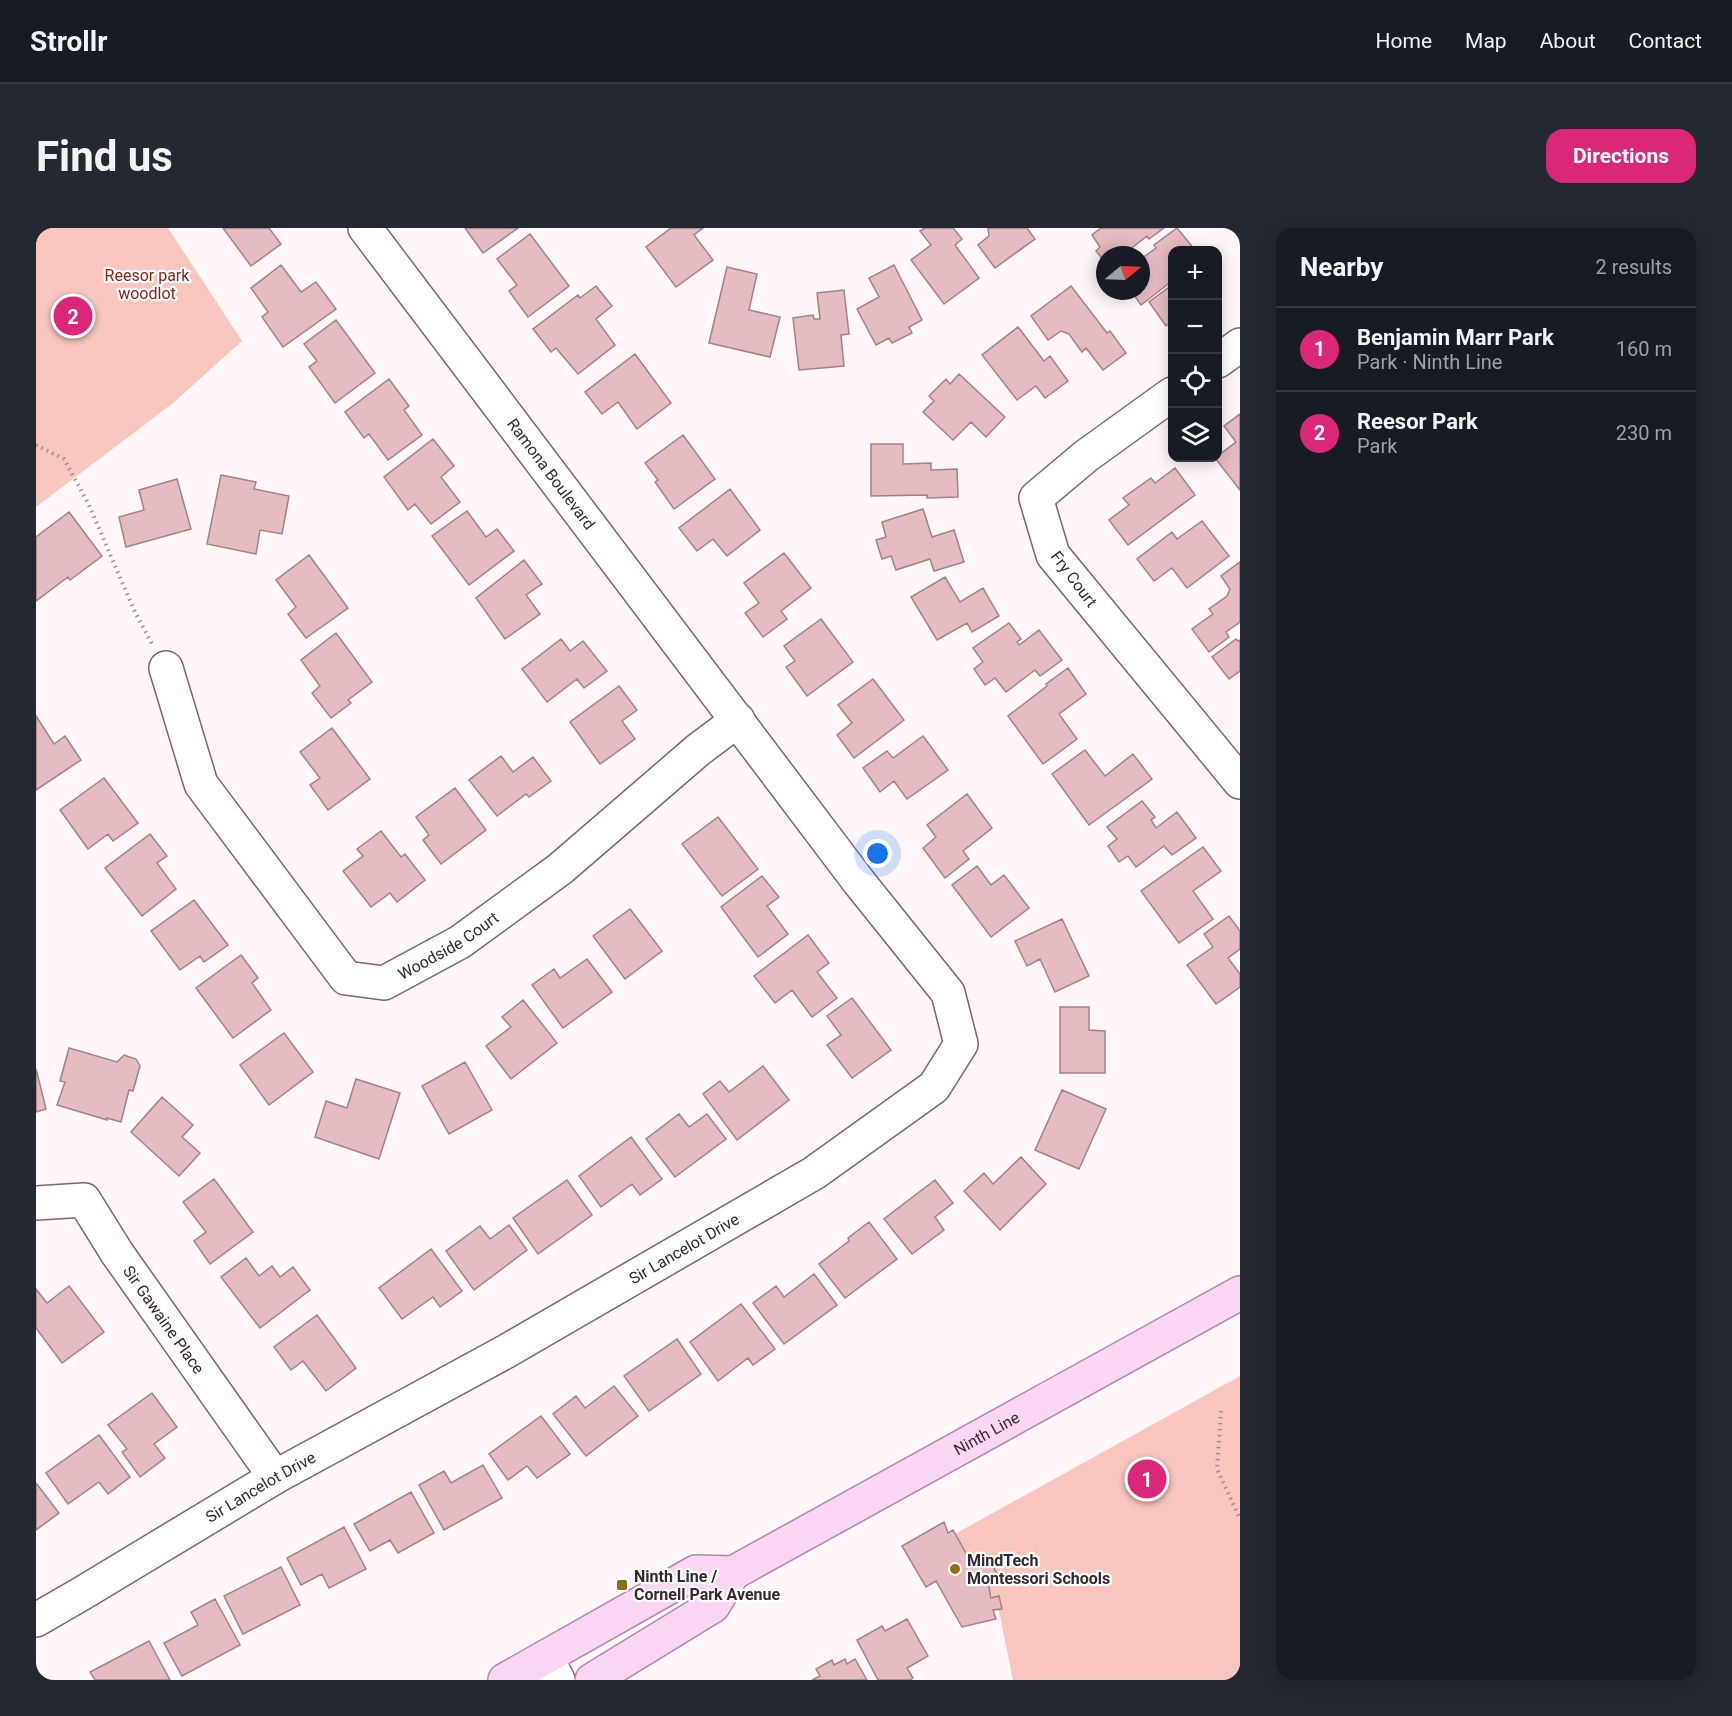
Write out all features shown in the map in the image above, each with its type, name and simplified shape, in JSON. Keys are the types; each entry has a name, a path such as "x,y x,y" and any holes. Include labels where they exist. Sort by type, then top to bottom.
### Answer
{"main road":[{"name":"Ninth Line","path":"592,1680 713,1606 733,1573 1240,1293"},
{"path":"507,1679 552,1669 696,1572 733,1573"}],"street":[{"name":"Ramona Boulevard","path":"365,228 738,720"},
{"path":"1222,358 1240,345"},
{"name":"Fry Court","path":"1168,398 1086,456 1036,498 1053,555 1240,782"},
{"name":"Woodside Court","path":"166,668 201,784 346,978 384,983 460,942 560,869 698,750 738,720"},
{"name":"Sir Lancelot Drive","path":"36,1620 275,1477 504,1352 814,1173 934,1087 961,1044 948,993 859,882 738,720"},
{"name":"Sir Gawaine Place","path":"36,1203 84,1200 117,1253 275,1477"}],"path":[{"path":"36,445 64,459 88,503 135,612 166,668"},
{"path":"1221,1411 1217,1469 1240,1519"}],"green space":[{"name":"Reesor park woodlot","path":"36,228 168,228 242,341 173,403 36,507"},
{"path":"1240,1376 1240,1680 1013,1680 998,1606 955,1534"}],"building":[{"path":"223,228 269,228 281,244 251,266"},
{"path":"465,228 518,228 483,253"},
{"path":"671,228 703,228 694,235 713,260 676,287 646,247"},
{"path":"925,228 953,228 962,239 955,245 979,278 944,304 911,260 931,245 920,231"},
{"path":"988,228 1027,228 1035,239 995,268 978,245 989,236"},
{"path":"1101,228 1164,228 1149,239 1147,236 1134,246 1099,246 1092,235"},
{"path":"1177,228 1192,246 1168,246 1168,284 1150,298 1150,252 1156,248 1154,245"},
{"path":"530,234 569,286 528,317 509,291 517,285 497,259"},
{"path":"281,265 301,292 316,282 336,309 283,347 262,317 268,312 251,288"},
{"path":"894,265 922,320 909,327 912,333 892,343 889,338 876,345 857,309 879,297 869,278"},
{"path":"727,267 757,274 749,310 780,317 770,357 709,343"},
{"path":"596,286 612,306 596,319 615,345 578,374 556,348 551,352 533,329 578,295 580,298"},
{"path":"1071,286 1107,333 1110,331 1126,353 1103,370 1086,348 1082,352 1069,334 1061,331 1048,340 1031,316"},
{"path":"1168,288 1168,324 1166,326 1149,302"},
{"path":"844,290 849,334 841,335 844,366 799,370 793,318 813,315 814,319 820,319 817,293"},
{"path":"1137,300 1147,300 1141,305"},
{"path":"336,320 375,373 335,403 309,367 317,361 304,344"},
{"path":"1018,327 1044,361 1050,356 1068,381 1045,398 1036,386 1017,400 982,355"},
{"path":"635,354 671,403 637,429 618,402 602,414 585,392"},
{"path":"959,374 1005,417 986,437 971,422 953,440 923,412 934,401 929,396 946,379 950,384"},
{"path":"389,379 409,406 404,410 422,435 388,460 369,434 364,438 345,412"},
{"path":"1240,414 1240,490 1218,462 1222,462 1222,453 1236,442 1224,426"},
{"path":"683,435 715,479 674,509 655,482 658,480 645,463"},
{"path":"433,439 454,466 441,477 460,502 431,524 415,504 408,510 384,477"},
{"path":"871,444 903,444 903,464 931,463 931,470 957,469 958,497 871,496"},
{"path":"1175,468 1195,495 1128,545 1109,520 1129,505 1123,498 1151,478 1155,483"},
{"path":"221,475 256,482 254,489 289,496 282,534 260,530 256,554 207,544"},
{"path":"177,479 191,529 126,547 119,517 144,510 139,490"},
{"path":"730,489 760,530 727,556 713,539 697,551 679,528"},
{"path":"923,509 932,537 954,530 964,562 934,571 930,559 896,570 891,556 882,559 876,540 886,537 882,522"},
{"path":"467,511 486,537 497,529 514,551 469,585 432,536"},
{"path":"69,512 102,556 70,580 68,577 36,601 36,537"},
{"path":"1202,521 1229,556 1187,588 1172,568 1154,581 1137,559 1172,532 1177,539"},
{"path":"784,553 811,588 781,611 787,619 763,637 745,613 759,603 744,583"},
{"path":"309,555 348,608 306,638 288,614 296,607 276,580"},
{"path":"524,560 542,584 526,595 540,614 505,639 476,598"},
{"path":"1240,562 1240,622 1226,632 1229,637 1209,652 1192,629 1213,614 1209,609 1227,596 1230,589 1221,576"},
{"path":"945,577 960,602 983,588 999,616 972,632 967,623 937,640 911,597"},
{"path":"821,619 853,662 807,696 786,667 795,661 784,646"},
{"path":"1009,623 1021,639 1017,642 1019,645 1039,630 1062,660 1040,676 1035,670 1006,692 995,678 985,685 974,669 983,662 973,648"},
{"path":"336,633 372,682 348,700 351,703 331,718 312,693 320,686 301,660"},
{"path":"561,639 570,651 583,641 607,671 584,688 577,679 547,702 522,669"},
{"path":"1236,639 1240,640 1240,671 1229,679 1212,657"},
{"path":"1068,668 1086,694 1059,714 1077,739 1043,764 1008,716"},
{"path":"873,679 904,720 854,758 837,735 852,723 838,705"},
{"path":"619,686 637,710 622,721 635,739 600,764 570,722"},
{"path":"36,716 54,744 65,736 81,760 36,790"},
{"path":"332,728 370,779 328,810 310,785 320,778 300,752"},
{"path":"923,736 948,770 907,799 894,781 880,792 863,768 887,751 893,758"},
{"path":"1085,750 1105,776 1133,754 1152,779 1089,825 1052,774"},
{"path":"501,756 513,772 533,757 551,781 529,797 526,794 497,816 469,780"},
{"path":"104,778 138,823 113,841 108,834 88,849 60,810"},
{"path":"455,788 486,830 441,864 423,840 429,835 416,817"},
{"path":"967,794 992,828 963,851 969,859 945,878 923,848 936,837 927,825"},
{"path":"1142,801 1155,817 1151,820 1156,828 1177,812 1196,838 1172,855 1164,846 1136,867 1128,856 1119,862 1108,846 1117,839 1107,827"},
{"path":"718,817 758,869 722,896 682,844"},
{"path":"381,831 401,857 405,854 425,880 397,902 390,893 371,907 343,871 363,856 357,849"},
{"path":"150,834 167,856 157,863 176,889 142,916 105,868"},
{"path":"1203,847 1221,871 1193,891 1213,919 1179,943 1141,891"},
{"path":"977,866 991,885 1004,875 1029,908 991,937 952,885"},
{"path":"762,876 779,897 767,906 788,934 758,957 721,907"},
{"path":"194,900 228,945 204,962 200,956 180,970 151,931"},
{"path":"630,909 662,951 625,979 593,936"},
{"path":"1229,916 1240,931 1240,949 1228,958 1240,974 1240,987 1216,1004 1187,965 1213,947 1204,934"},
{"path":"1062,919 1089,976 1055,992 1040,959 1027,966 1015,941"},
{"path":"808,935 829,963 817,972 837,998 812,1017 792,990 775,1003 754,976"},
{"path":"241,955 258,978 252,983 271,1010 233,1038 196,988"},
{"path":"587,959 612,992 563,1028 532,985 554,969 560,978"},
{"path":"852,998 891,1050 852,1078 827,1045 841,1035 827,1016"},
{"path":"523,1000 557,1043 511,1079 486,1046 511,1027 502,1017"},
{"path":"1060,1007 1089,1007 1089,1030 1105,1031 1105,1073 1060,1073"},
{"path":"284,1033 313,1072 269,1105 240,1065"},
{"path":"69,1048 117,1062 124,1055 136,1059 140,1066 133,1091 129,1090 121,1122 57,1105 65,1082 60,1081"},
{"path":"465,1062 492,1110 449,1134 422,1086"},
{"path":"763,1066 789,1100 737,1140 703,1094 720,1081 729,1092"},
{"path":"36,1069 46,1109 36,1112"},
{"path":"356,1079 400,1093 379,1159 315,1137 326,1101 347,1108"},
{"path":"1062,1090 1106,1109 1079,1169 1035,1150"},
{"path":"162,1097 193,1125 182,1137 200,1153 179,1176 131,1132"},
{"path":"679,1114 689,1127 707,1114 726,1139 675,1177 646,1139"},
{"path":"631,1137 662,1179 640,1195 632,1184 601,1207 579,1176"},
{"path":"1021,1157 1046,1184 1000,1230 964,1191 984,1173 993,1184"},
{"path":"214,1179 253,1232 210,1264 194,1241 206,1232 183,1202"},
{"path":"567,1180 592,1215 538,1254 513,1218"},
{"path":"935,1180 953,1203 935,1217 944,1230 912,1254 884,1219"},
{"path":"869,1222 897,1259 845,1298 819,1264"},
{"path":"509,1225 527,1250 474,1290 446,1251 480,1226 490,1239"},
{"path":"431,1249 462,1291 440,1307 433,1297 402,1319 379,1288"},
{"path":"246,1258 259,1276 272,1266 280,1277 293,1267 310,1290 260,1328 221,1277"},
{"path":"814,1274 837,1305 784,1344 753,1303 776,1286 784,1297"},
{"path":"69,1286 104,1332 62,1363 36,1328 36,1289 47,1303"},
{"path":"741,1304 775,1349 753,1365 748,1358 718,1381 690,1342"},
{"path":"317,1315 356,1368 326,1391 303,1361 291,1370 274,1347"},
{"path":"677,1339 701,1374 649,1411 624,1376"},
{"path":"614,1386 638,1416 586,1456 553,1414 576,1396 585,1408"},
{"path":"152,1393 177,1427 154,1444 165,1458 140,1477 122,1452 127,1449 108,1425"},
{"path":"541,1416 570,1454 537,1478 527,1466 508,1480 489,1454"},
{"path":"99,1435 130,1477 108,1494 99,1482 68,1504 46,1473"},
{"path":"483,1465 502,1498 444,1530 419,1485 444,1471 451,1483"},
{"path":"36,1483 59,1513 36,1530"},
{"path":"411,1492 434,1533 398,1553 390,1540 370,1551 354,1524"},
{"name":"MindTech Montessori Schools","path":"944,1522 948,1533 953,1530 971,1562 985,1553 999,1577 988,1583 991,1598 999,1596 1002,1609 993,1610 996,1619 962,1627 936,1581 926,1587 902,1546"},
{"path":"344,1527 366,1569 329,1588 322,1574 301,1585 287,1558"},
{"path":"281,1567 300,1605 243,1634 224,1596"},
{"path":"215,1599 240,1645 182,1676 164,1643 198,1625 191,1612"},
{"path":"907,1619 928,1656 907,1668 913,1678 910,1680 878,1680 857,1640 882,1626 885,1631"},
{"path":"149,1641 170,1680 95,1680 90,1672"},
{"path":"845,1659 847,1664 855,1659 867,1680 812,1680 820,1676 816,1669 832,1660 834,1665"}],"place":[{"name":"Reesor Park","path":"73,316"},
{"name":"Benjamin Marr Park","path":"1147,1479"},
{"name":"MindTech Montessori Schools","path":"955,1569"},
{"name":"Ninth Line / Cornell Park Avenue","path":"622,1585"}]}
